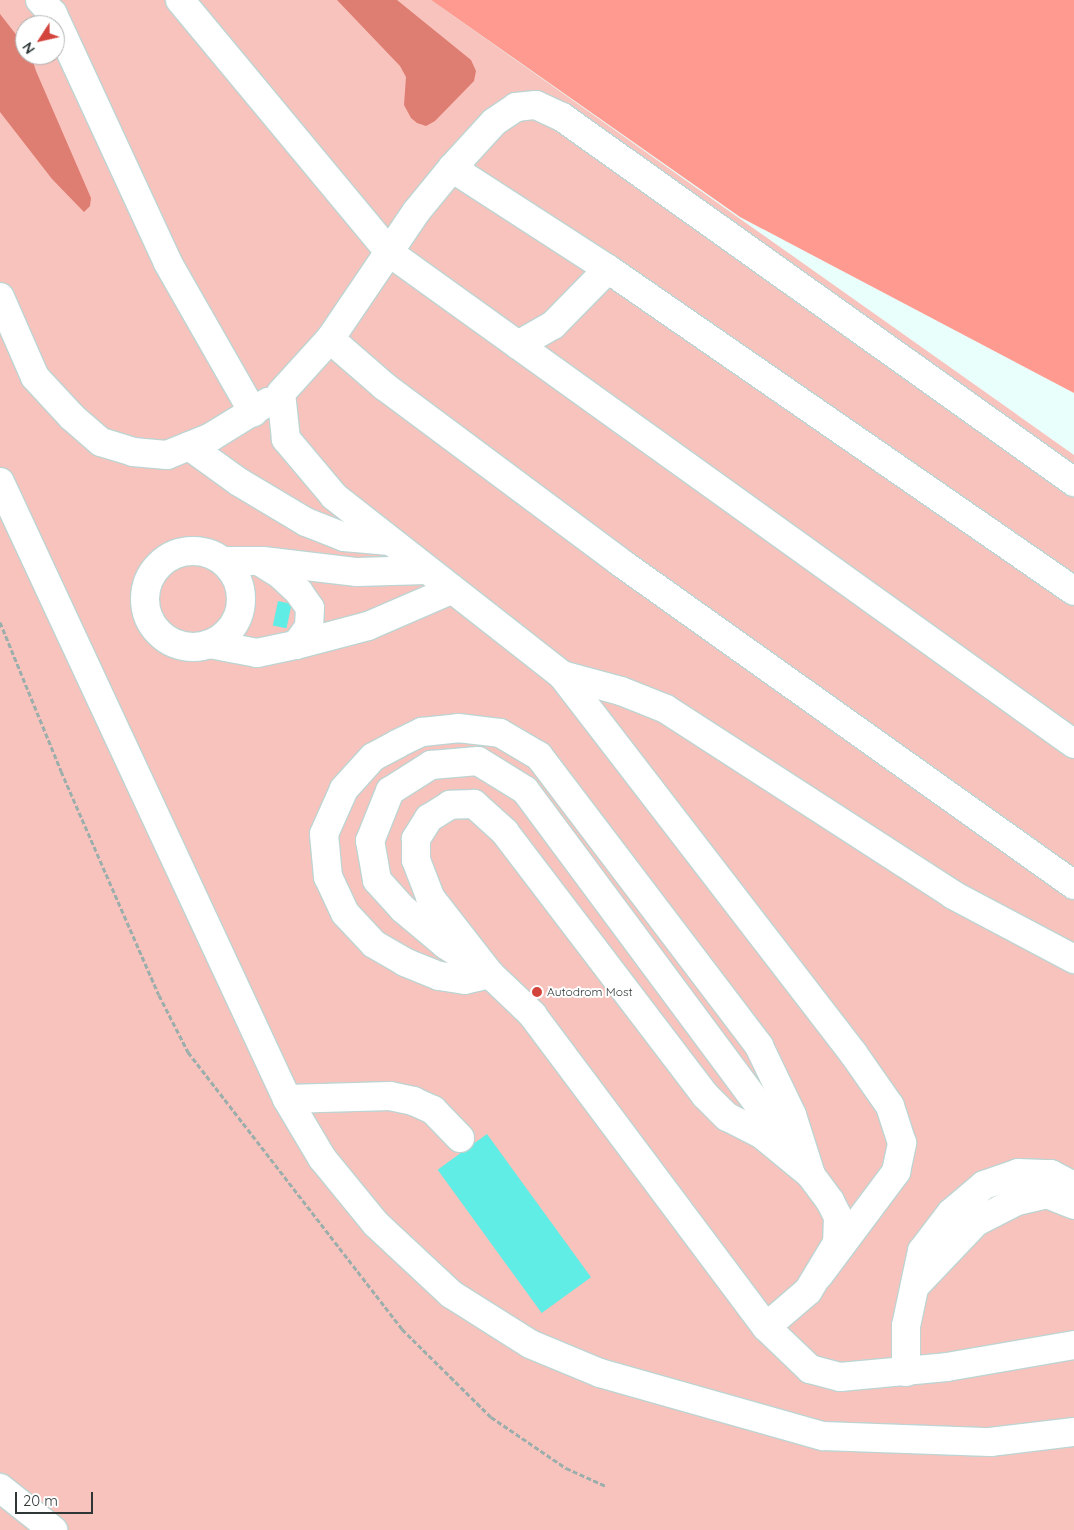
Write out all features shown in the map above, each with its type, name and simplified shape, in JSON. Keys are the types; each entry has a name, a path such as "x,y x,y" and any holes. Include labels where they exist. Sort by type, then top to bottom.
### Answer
{"lane":[{"path":"40,0 53,14 168,263 252,412"},
{"path":"180,0 390,253 1074,744"},
{"path":"0,297 35,376 72,418 101,442 133,452 167,455 211,437 281,393 330,339 416,212 452,168 494,122 516,107 536,105 562,117 1074,482"},
{"path":"452,168 608,269 1074,591"},
{"path":"518,345 553,325 608,269"},
{"path":"330,339 384,386 620,562 1074,885"},
{"path":"281,393 286,439 334,496 451,590 562,675 853,1053 890,1106 902,1143 896,1172 808,1291 766,1327"},
{"path":"188,446 239,482 306,522 344,537 390,541"},
{"path":"0,482 287,1099 322,1158 376,1224 451,1294 530,1344 600,1373 823,1436 990,1442 1074,1432"},
{"path":"192,550 208,552 223,561 240,586 239,614 233,627 223,637 210,644 194,647 178,644 162,636 152,624 145,608 145,591 150,575 161,562 175,554 192,550"},
{"path":"223,561 260,561 358,572 426,570"},
{"path":"260,561 281,575 299,592 310,608 309,627 296,645"},
{"path":"210,644 257,653 296,645 368,626 451,590"},
{"path":"562,675 622,691 666,709 953,895 1074,959"},
{"path":"490,974 465,980 439,976 405,962 374,944 345,913 328,877 324,834 344,789 373,757 422,732 458,728 500,733 539,756 759,1046 792,1115 811,1175"},
{"path":"490,974 446,945 403,909 377,880 370,841 390,791 431,765 478,761 525,790 830,1201 838,1217 837,1243 819,1275"},
{"path":"811,1175 761,1134 727,1118 705,1095 505,832 474,804 450,805 429,818 416,839 416,860 430,897 490,974 532,1015 766,1327 810,1368 840,1376 906,1372 981,1362 1074,1345"},
{"path":"287,1099 390,1096 413,1101 433,1110 460,1138"},
{"path":"906,1372 906,1326 922,1251 951,1213 984,1185 1018,1173 1051,1174 1074,1186"},
{"path":"915,1286 976,1222 1017,1201 1047,1194 1074,1205"},
{"path":"0,1488 53,1530"}],"shaded area":[{"name":"Autodrom Most","path":"0,0 431,0 1074,455 1074,1530 0,1530"},
{"path":"337,0 397,0 471,60 476,71 474,81 435,121 426,126 417,123 411,118 404,105 406,77 400,66"},
{"path":"431,0 1074,0 1074,393 740,217"},
{"path":"0,14 15,33 15,65 34,65 91,198 90,206 84,212 52,179 0,112"}],"building":[{"path":"278,601 292,604 286,628 273,625"},
{"path":"487,1134 591,1277 542,1313 438,1170"}],"place":[{"name":"Autodrom Most","path":"537,992"}]}
